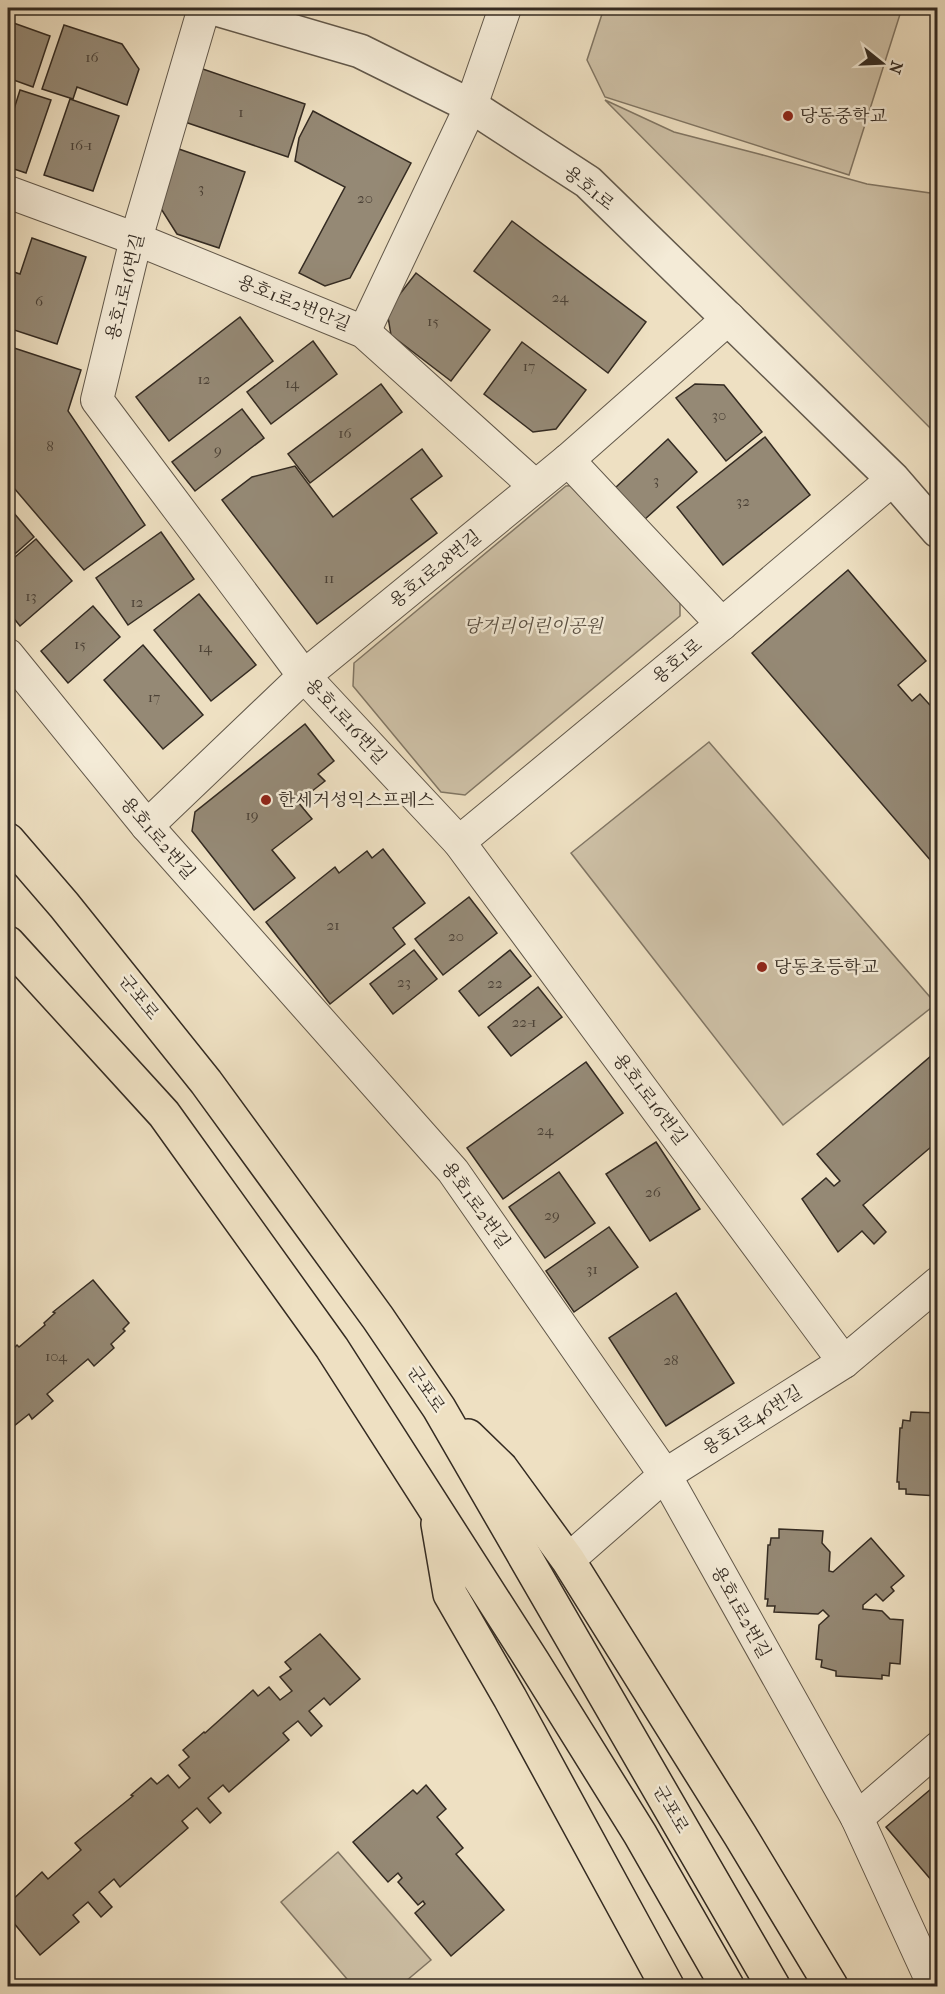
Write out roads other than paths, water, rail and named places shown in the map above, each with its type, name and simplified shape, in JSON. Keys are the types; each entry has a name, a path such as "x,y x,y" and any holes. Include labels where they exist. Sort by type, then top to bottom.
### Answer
{"main road":[{"name":"군포로","path":"8,840 64,905 206,1082 378,1318 439,1408 773,1986"},
{"path":"8,943 164,1114 332,1347 640,1834 727,1986"},
{"path":"439,1408 501,1468 568,1560 740,1835 831,1986"},
{"path":"435,1507 450,1594 510,1698 668,1986"}],"street":[{"name":"용호1로16번길","path":"204,8 136,239 98,400 304,676 459,842 844,1362"},
{"name":"용호1로","path":"213,8 360,51 471,106 588,182 893,479 938,531"},
{"path":"364,332 471,106 505,8"},
{"name":"용호1로2번안길","path":"8,192 136,239 364,332 536,486"},
{"name":"용호1로28번길","path":"147,826 304,676 568,460 729,318"},
{"path":"568,460 722,624"},
{"name":"용호1로","path":"459,842 893,479"},
{"name":"용호1로2번길","path":"8,655 147,826 453,1171 665,1475 857,1818 934,1986"},
{"name":"용호1로46번길","path":"568,1560 665,1475 844,1362 938,1283"},
{"path":"857,1818 938,1748"}],"place":[{"name":"당동중학교","path":"788,116"},
{"name":"한세거성익스프레스","path":"266,800"},
{"name":"당동초등학교","path":"762,967"}],"park label":[{"name":"당거리어린이공원","path":"533,626"}]}
